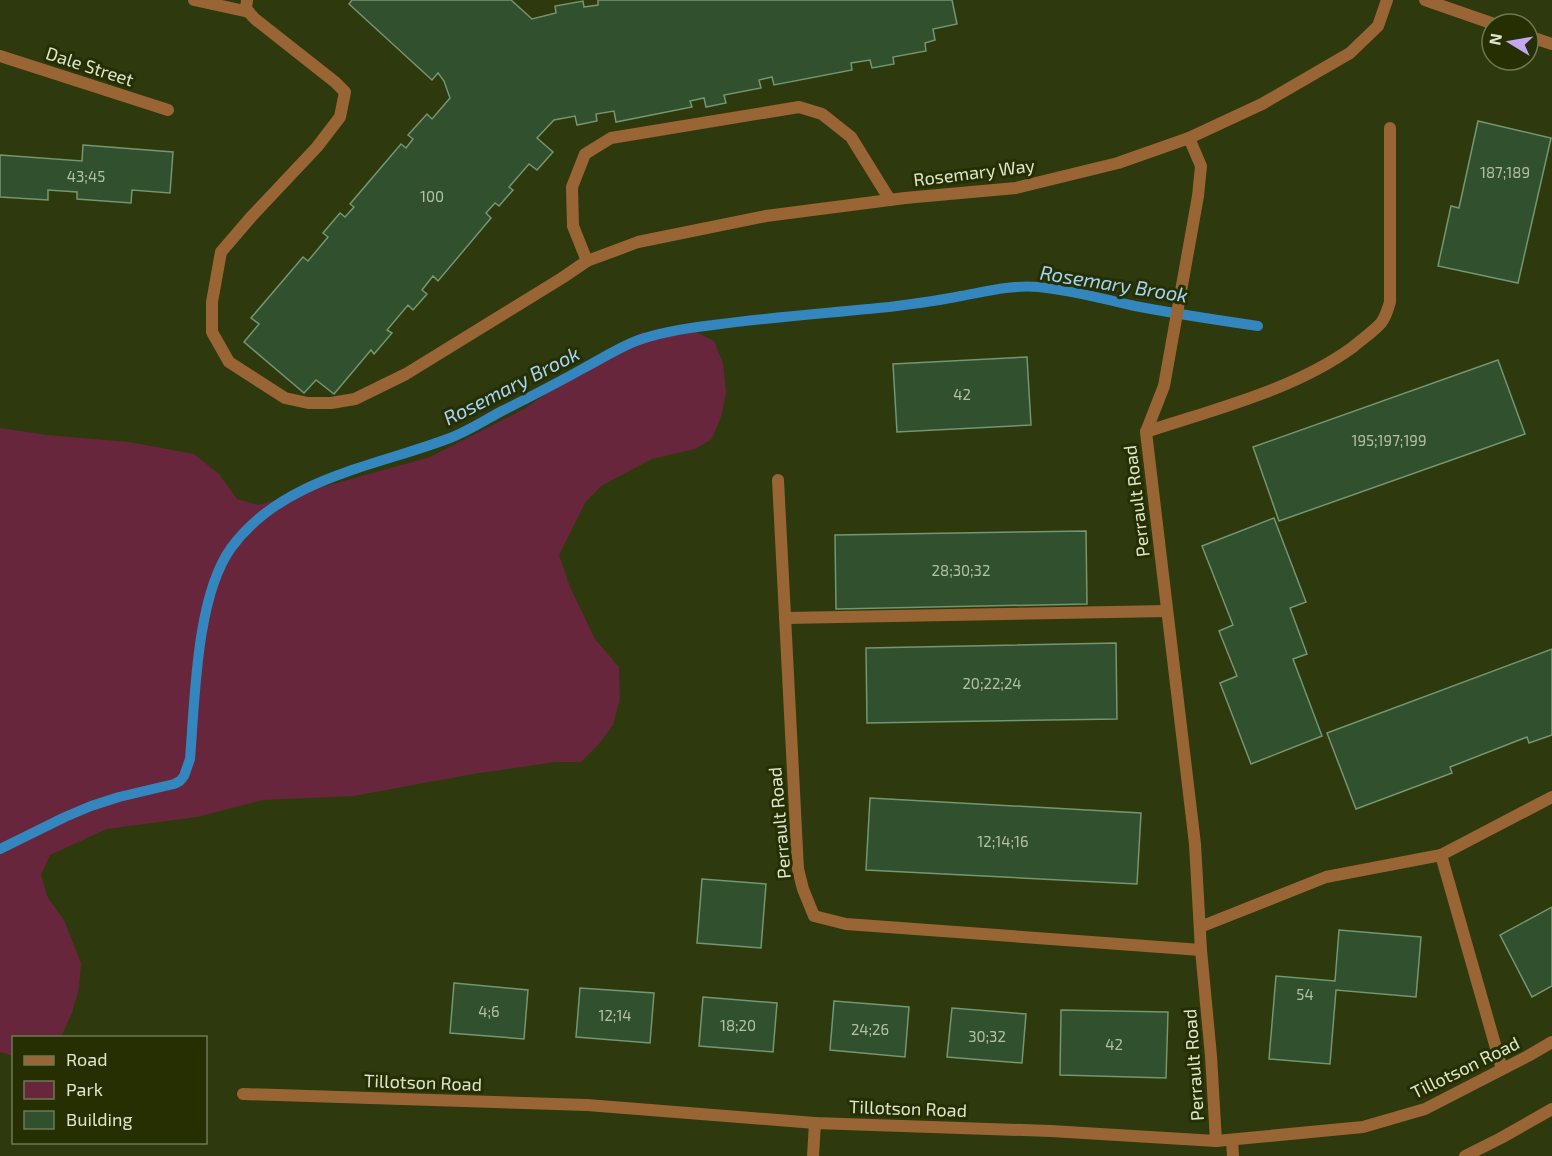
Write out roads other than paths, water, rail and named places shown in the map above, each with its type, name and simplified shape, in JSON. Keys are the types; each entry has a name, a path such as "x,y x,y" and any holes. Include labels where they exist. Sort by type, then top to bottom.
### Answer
{"street":[{"path":"194,0 248,6"},
{"name":"Rosemary Way","path":"248,6 275,36 345,92 340,117 317,147 221,252 212,302 212,332 229,362 285,398 308,403 331,403 355,399 406,374 587,261 638,242 766,216 890,200 1016,188 1118,164 1189,138 1262,104 1350,53 1378,26 1387,0"},
{"path":"1425,0 1480,19"},
{"name":"Dale Street","path":"0,56 168,110"},
{"path":"587,261 573,226 572,188 585,154 611,138 799,107 822,114 851,137 890,200"},
{"name":"Perrault Road","path":"1216,1141 1195,844 1146,432 1250,397 1298,378 1336,359 1382,322 1390,302 1390,128"},
{"path":"1146,432 1164,386 1198,196 1201,165 1189,138"},
{"name":"Perrault Road","path":"778,480 798,869 803,890 814,916 846,924 1201,950"},
{"path":"785,618 1167,611"},
{"path":"1200,927 1326,877 1441,855 1552,797"},
{"path":"1441,855 1502,1069"},
{"name":"Tillotson Road","path":"243,1094 587,1105 815,1124 1051,1131 1216,1141 1364,1127 1425,1109 1552,1042"},
{"path":"1465,1156 1552,1109"},
{"path":"813,1156 815,1124"},
{"path":"1232,1140 1233,1156"}],"waterway":[{"name":"Rosemary Brook","path":"0,849 91,806 174,784 184,776 190,759 199,649 211,593 219,569 231,548 252,524 276,505 303,490 361,467 457,435 636,341 693,328 889,307 1018,287 1063,290 1150,309 1258,326"}]}
